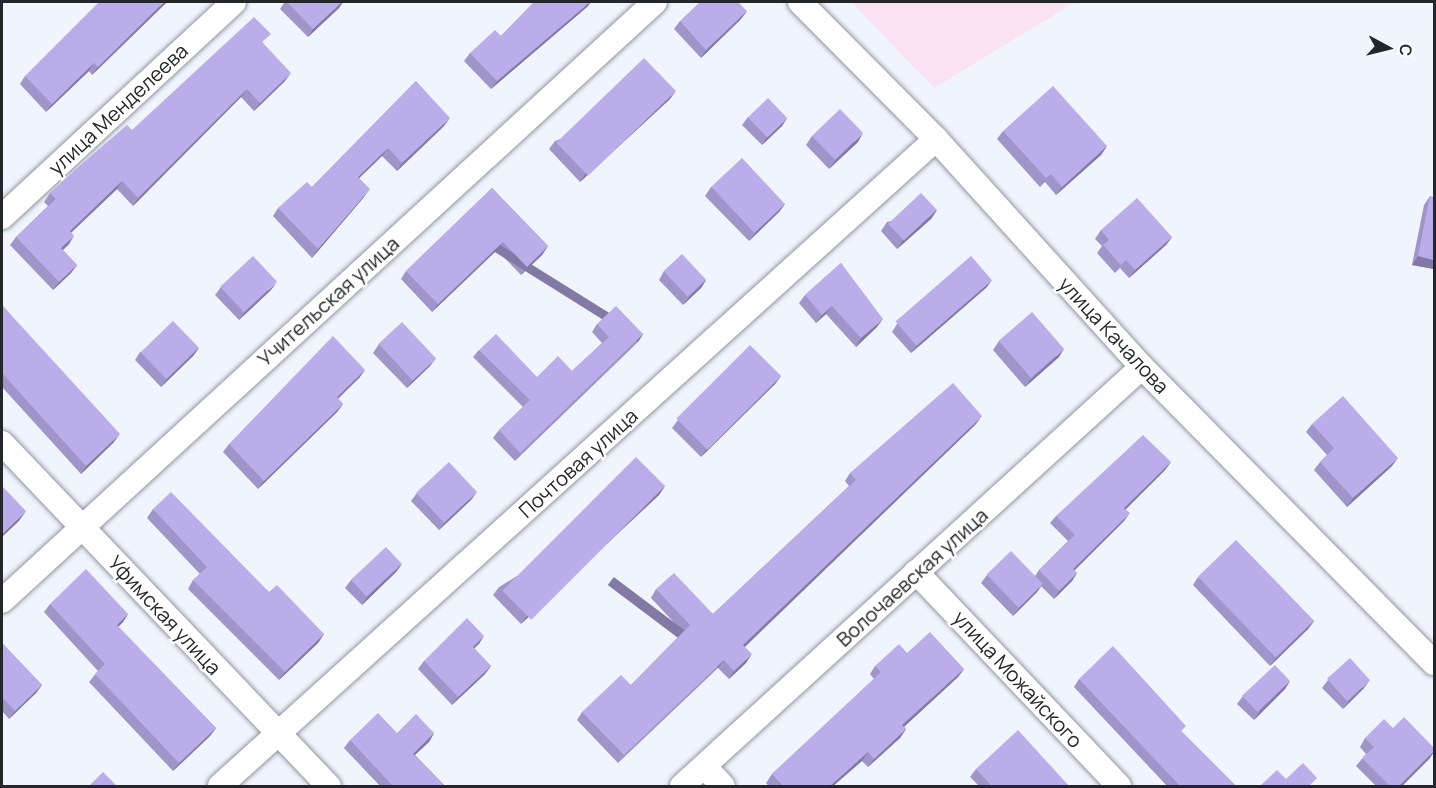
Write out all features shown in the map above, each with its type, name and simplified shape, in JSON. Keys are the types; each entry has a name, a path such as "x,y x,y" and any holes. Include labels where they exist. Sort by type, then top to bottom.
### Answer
{"street":[{"name":"улица Менделеева","path":"2,217 234,2"},
{"name":"Учительская улица","path":"2,601 655,2"},
{"name":"улица Качалова","path":"800,2 936,139 1142,368 1434,663"},
{"name":"Почтовая улица","path":"220,786 936,139"},
{"name":"Волочаевская улица","path":"682,786 1142,368"},
{"name":"Уфимская улица","path":"2,443 276,736 329,786"},
{"name":"улица Можайского","path":"916,572 1119,786"},
{"path":"705,767 723,786"}],"shaded area":[{"path":"851,2 1075,2 934,88"}],"building":[{"path":"99,2 164,2 98,67 94,63 52,104 25,76"},
{"path":"287,2 342,2 313,29"},
{"path":"534,2 590,2 497,81 470,53 495,30 501,36"},
{"path":"700,2 738,2 747,11 706,50 680,21"},
{"path":"254,17 271,34 262,42 291,73 260,103 247,89 138,198 122,181 70,231 74,236 61,248 77,265 59,282 16,237 56,199 50,193 77,168 127,125 132,130"},
{"path":"644,58 676,91 588,176 556,143"},
{"path":"416,81 450,118 402,163 388,148 358,177 370,189 318,249 278,208 307,182 312,187"},
{"path":"1053,86 1107,146 1062,187 1051,174 1046,178 1003,131"},
{"path":"768,98 787,118 767,138 748,117"},
{"path":"840,109 863,133 835,160 812,136"},
{"path":"742,158 785,204 754,233 711,187"},
{"path":"492,188 548,246 527,267 503,242 438,304 406,271"},
{"path":"921,193 937,210 904,241 888,224"},
{"path":"1430,196 1434,197 1434,260 1418,256"},
{"path":"1137,198 1172,237 1135,270 1126,260 1121,265 1103,245 1109,240 1101,230"},
{"path":"682,254 706,280 688,297 664,271"},
{"path":"253,256 277,282 244,312 220,287"},
{"path":"971,256 992,280 917,346 896,322"},
{"path":"841,263 883,319 861,338 832,306 822,315 805,295"},
{"path":"2,305 120,434 86,466 2,373"},
{"path":"616,306 643,334 520,453 499,430 530,400 479,350 496,334 537,377 558,356 572,371 609,337 597,324"},
{"path":"1032,312 1064,349 1031,378 999,341"},
{"path":"173,321 199,348 166,379 141,352"},
{"path":"402,322 436,359 413,380 379,344"},
{"path":"333,336 365,370 337,397 343,404 264,481 229,444"},
{"path":"750,345 781,376 708,450 676,419"},
{"path":"953,383 982,416 743,645 752,654 734,671 724,660 624,755 582,712 621,675 631,685 690,625 656,589 674,573 713,614 856,480 850,473"},
{"path":"1343,396 1398,458 1353,498 1320,462 1334,448 1312,424"},
{"path":"1143,435 1171,462 1124,508 1130,513 1073,569 1077,573 1059,591 1039,570 1075,535 1056,516"},
{"path":"636,457 665,486 531,620 502,591"},
{"path":"449,462 477,492 444,523 416,493"},
{"path":"2,486 26,511 2,534"},
{"path":"171,492 269,592 277,585 324,634 285,672 193,580 207,567 153,509"},
{"path":"1236,540 1314,621 1276,657 1198,577"},
{"path":"386,547 402,564 367,597 351,580"},
{"path":"1011,551 1043,584 1018,608 987,575"},
{"path":"86,569 128,614 117,625 216,728 179,763 95,674 105,664 50,604"},
{"path":"467,618 484,636 473,647 491,666 458,697 424,661"},
{"path":"930,632 964,669 902,725 906,729 874,759 868,752 830,786 783,786 772,774 881,672 875,666 899,644 907,653"},
{"path":"2,643 42,685 15,711 2,697"},
{"path":"1113,646 1186,726 1181,731 1236,786 1180,786 1079,679"},
{"path":"1350,658 1370,680 1347,701 1327,679"},
{"path":"1275,665 1290,681 1257,712 1242,696"},
{"path":"378,713 397,733 416,714 434,733 413,754 445,786 393,786 350,740"},
{"path":"1404,717 1434,748 1434,751 1399,786 1390,786 1362,758 1374,747 1365,738 1384,719 1393,728"},
{"path":"1018,730 1069,786 992,786 976,769"},
{"path":"1303,763 1317,778 1309,786 1260,786 1277,770 1286,779"},
{"path":"103,772 117,786 89,786"}]}
